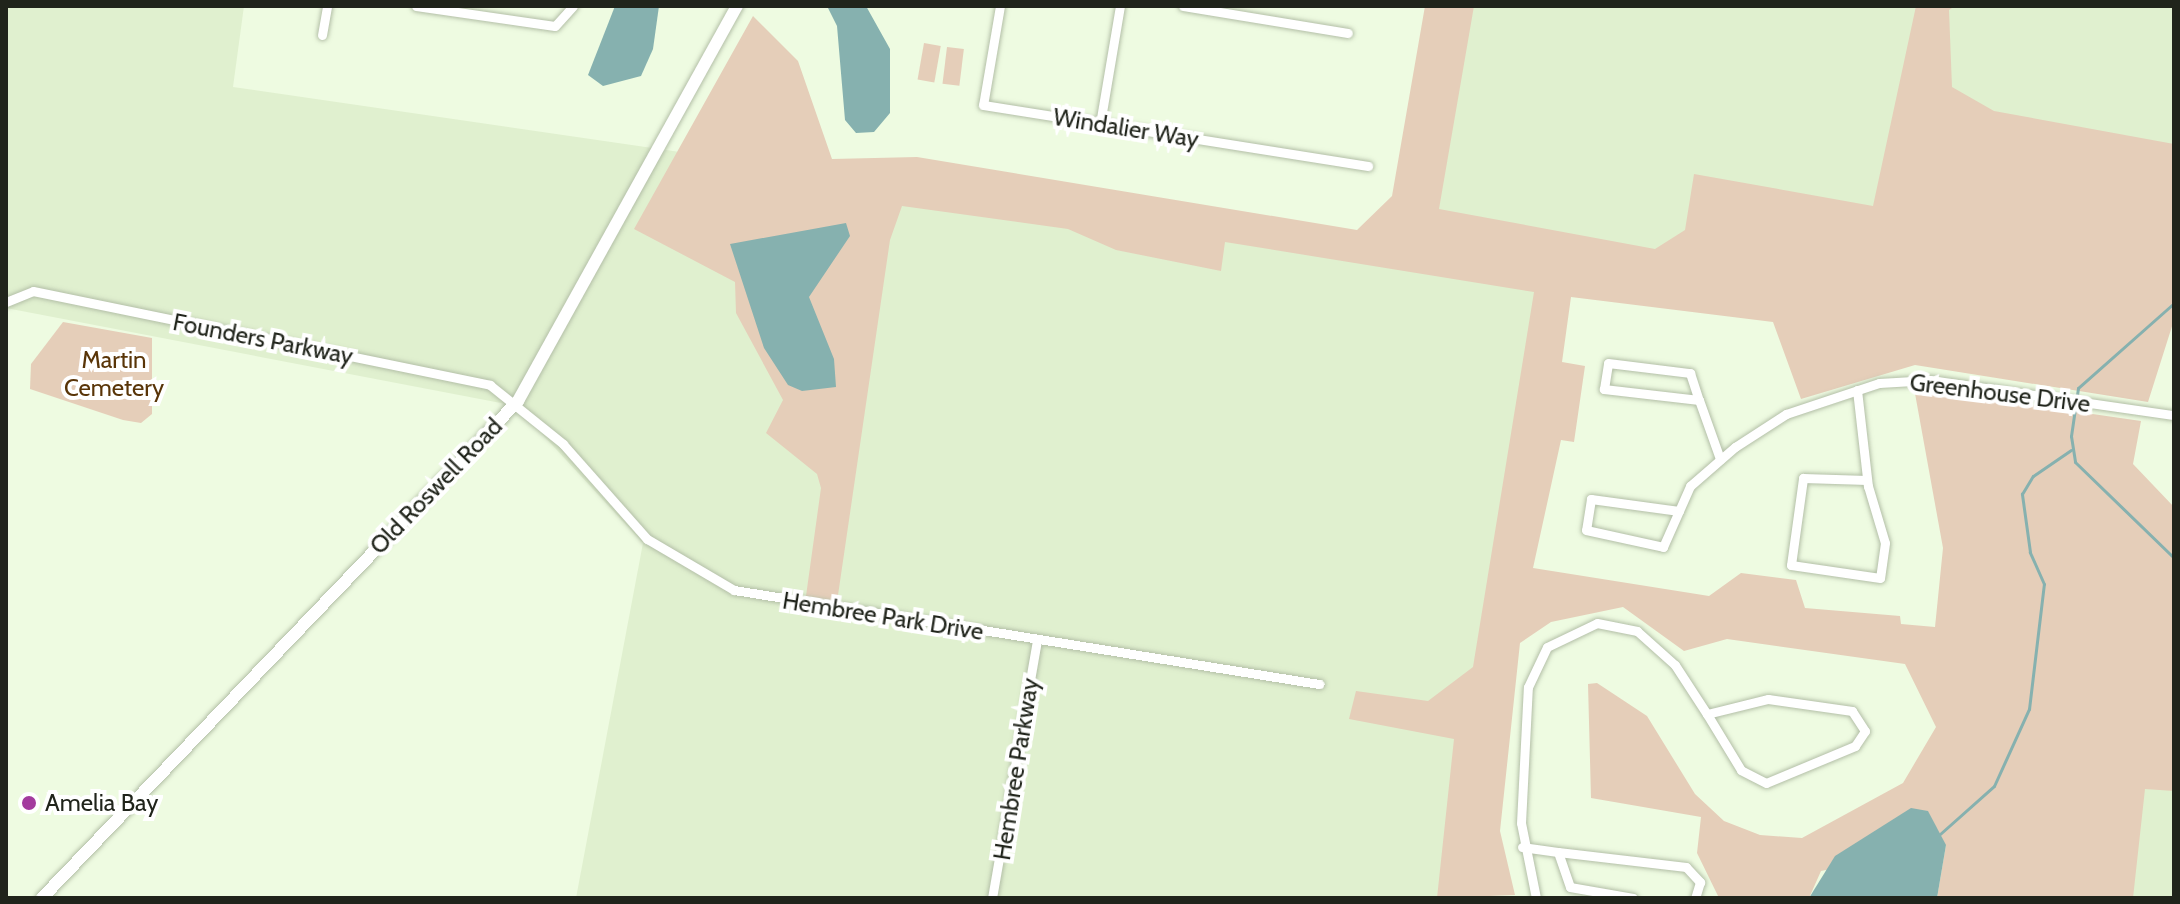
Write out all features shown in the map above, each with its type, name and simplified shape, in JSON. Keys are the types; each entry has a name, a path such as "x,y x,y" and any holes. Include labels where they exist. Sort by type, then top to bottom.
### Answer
{"street":[{"path":"322,35 327,6"},
{"path":"416,6 555,26 573,6"},
{"name":"Old Roswell Road","path":"42,898 518,401 737,6"},
{"name":"Windalier Way","path":"1000,6 983,105 1368,166"},
{"path":"1100,124 1120,6"},
{"path":"1183,6 1348,33"},
{"name":"Founders Parkway","path":"6,302 33,291 465,377 518,401"},
{"path":"1699,400 1604,389 1608,363 1690,373 1720,459"},
{"name":"Greenhouse Drive","path":"1679,511 1591,499 1586,530 1663,547 1679,511 1690,486 1720,459 1786,414 1857,390 1912,379 2174,415"},
{"path":"1857,390 1867,480 1885,543 1880,578 1791,565 1803,478 1867,480"},
{"name":"Hembree Park Drive","path":"518,401 647,539 708,580 764,598 1319,684"},
{"path":"1536,898 1522,847 1528,687 1539,659 1559,637 1597,623 1637,631 1675,665 1741,770 1766,783 1855,746 1865,731 1852,711 1768,699 1707,714"},
{"name":"Hembree Parkway","path":"992,898 1037,640"},
{"path":"1522,847 1686,867 1700,882 1695,898"},
{"path":"1558,852 1570,887 1633,898"}],"shaded area":[{"path":"6,6 244,6 233,87 1396,256 1435,6 2174,6 2174,282 1542,282 1458,898 576,898 643,543 516,406 6,308"},
{"path":"2174,707 2174,898 2059,898"}],"green space":[{"path":"1425,6 1474,6 1439,209 1655,249 1685,230 1694,174 1873,206 1916,6 1955,6 1949,10 1952,87 1994,111 2174,144 2174,320 2148,402 1915,365 1801,399 1773,322 1571,297 1562,362 1585,366 1574,442 1561,440 1533,568 1709,596 1741,573 1796,580 1805,608 1900,616 1901,624 1935,627 1943,548 1914,388 2141,421 2133,464 2174,507 2174,791 2145,789 2133,898 1937,898 1946,845 1821,871 1809,898 1719,898 1697,853 1701,817 1591,798 1588,684 1597,683 1647,716 1695,794 1724,821 1760,835 1802,838 1903,783 1936,727 1905,664 1727,639 1684,651 1623,607 1551,622 1520,643 1500,831 1515,895 1437,898 1454,739 1349,719 1356,691 1428,701 1473,667 1534,292 1225,242 1221,271 1116,250 1068,229 902,206 890,240 837,602 806,596 821,488 817,474 766,433 783,400 736,313 735,282 634,229 753,16 798,61 832,159 917,157 1357,230 1392,196"},
{"path":"924,43 941,46 934,82 918,79"},
{"path":"947,47 964,49 959,86 942,84"},
{"name":"Martin Cemetery","path":"63,322 152,338 152,414 141,423 123,420 30,389 31,364"}],"water":[{"path":"615,6 659,6 653,49 641,76 603,86 588,75"},
{"path":"827,6 866,6 890,49 890,113 874,132 856,133 845,120 837,26"},
{"path":"846,223 850,236 809,297 834,359 836,387 802,391 788,385 764,348 730,244"},
{"path":"1911,808 1928,811 1946,845 1937,898 1809,898 1835,856"}],"waterway":[{"path":"2174,303 2078,388 2071,436 2075,462 2174,558"},
{"path":"1940,834 1994,786 2029,709 2044,584 2030,552 2022,494 2033,476 2071,450"}],"place":[{"name":"Amelia Bay","path":"29,803"}]}
